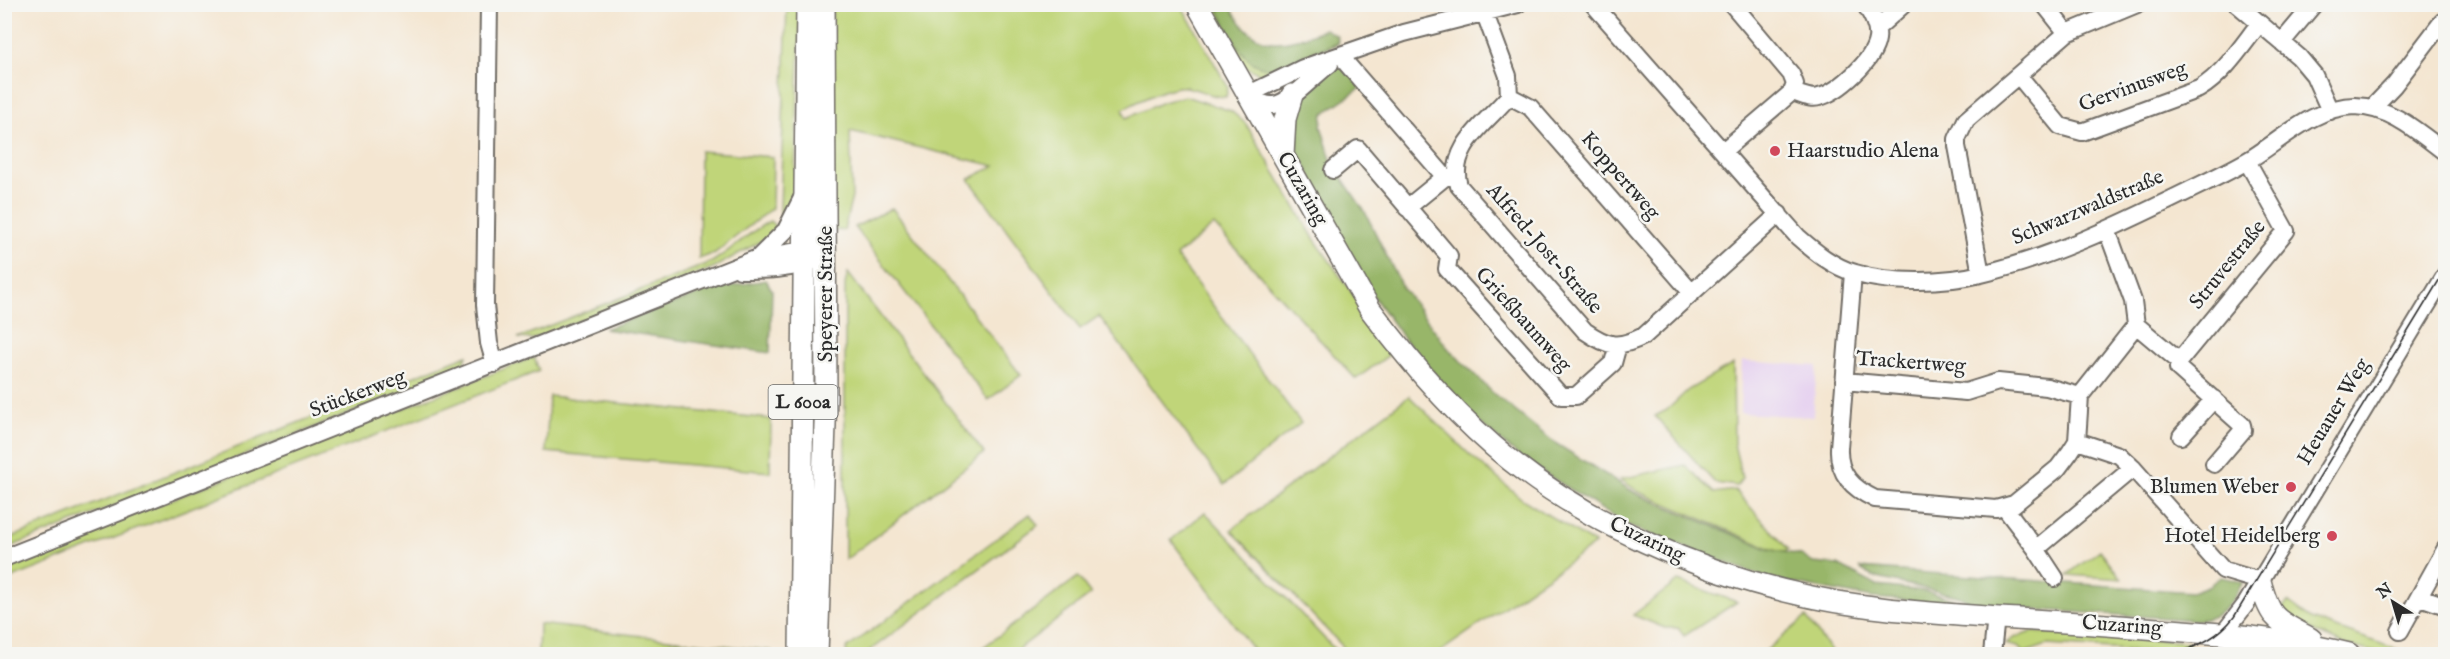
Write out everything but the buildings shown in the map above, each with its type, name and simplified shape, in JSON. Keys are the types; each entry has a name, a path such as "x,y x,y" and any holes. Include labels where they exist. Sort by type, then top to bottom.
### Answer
{"main road":[{"name":"Speyerer Straße","path":"800,654 807,4"},
{"name":"Speyerer Straße","path":"817,654 825,437 824,4"},
{"name":"Cuzaring","path":"1197,4 1370,309 1410,360 1475,430 1509,459 1549,488 1652,544 1721,572 1784,591 1882,608 2264,637 2349,654"},
{"path":"1283,155 1284,119 1292,96"},
{"path":"2260,581 2272,615 2281,623 2327,648"}],"street":[{"path":"489,4 485,305 489,343 495,363"},
{"path":"1247,95 1303,68 1404,33 1518,4"},
{"name":"Schwarzwaldstraße","path":"1593,4 1798,237 1825,259 1853,273 1911,280 1950,280 1982,274 2062,248 2107,230 2247,161 2330,111 2352,106 2373,107 2399,118 2445,153"},
{"path":"1723,151 1792,93 1795,84 1791,74 1732,4"},
{"path":"1792,93 1817,98 1843,83 1870,58 1877,40 1877,28 1865,4"},
{"path":"1877,28 1904,4"},
{"path":"2044,4 2067,33"},
{"path":"2237,4 2299,57 2314,75 2330,111"},
{"path":"2282,42 2314,4"},
{"path":"1982,274 1957,146 1957,139 1966,120 2067,33 2127,6"},
{"path":"1485,14 1508,76 1509,96"},
{"path":"2373,107 2394,85 2442,22"},
{"name":"Gervinusweg","path":"2019,76 2061,126 2082,132 2209,83 2223,70 2259,24"},
{"path":"1247,95 1263,103 1274,105 1292,96 1342,54"},
{"name":"Alfred-Jost-Straße","path":"1342,54 1347,64 1459,186 1585,331 1603,343 1618,345"},
{"name":"Alfred-Jost-Straße","path":"1450,176 1465,144 1509,96"},
{"name":"Koppertweg","path":"1509,96 1530,106 1692,293"},
{"name":"Grießbaumweg","path":"1333,170 1358,149 1449,256 1447,269 1561,396 1576,396 1613,363 1618,345"},
{"name":"Struvestraße","path":"2179,361 2286,231 2247,161"},
{"path":"1407,208 1450,176"},
{"path":"758,258 786,230 805,193"},
{"path":"1618,345 1627,345 1644,336 1779,214"},
{"path":"2107,230 2133,301 2136,325 2179,361 2178,368 2242,425 2243,430 2214,464"},
{"name":"Stückerweg","path":"4,558 758,258 826,254"},
{"name":"Stückerweg","path":"728,271 775,269 804,257"},
{"path":"1853,273 1839,458 1844,477 1860,492 1875,499 1996,509 2014,504 2058,468 2077,441 2080,396 2136,325"},
{"name":"Heuauer Weg","path":"2222,634 2236,618 2260,581 2445,274"},
{"name":"Trackertweg","path":"1844,381 1966,392 1998,382 2047,387 2080,396"},
{"path":"2181,436 2214,399"},
{"path":"2077,441 2119,455 2223,570 2260,581"},
{"path":"2036,549 2133,468"},
{"path":"2004,507 2055,578"},
{"path":"2400,631 2445,548"},
{"path":"2420,597 2445,606"},
{"path":"1992,654 1995,617"}],"shaded area":[{"path":"1742,361 1817,366 1813,417 1740,413"}],"green space":[{"path":"787,5 801,5 794,199 782,221 780,209"},
{"path":"832,5 1181,5 1228,87 1226,97 1178,87 1123,109 1126,118 1163,102 1185,96 1231,111 1246,124 1313,237 1393,352 1356,379 1214,225 1176,256 1301,423 1224,485 1099,316 1080,329 969,179 995,166 850,131 852,197 844,230 832,231"},
{"path":"1207,5 1216,5 1238,45 1253,62 1262,67 1273,68 1338,42 1338,44 1273,71 1260,74 1244,66"},
{"path":"1216,5 1230,5 1239,21 1249,32 1270,42 1295,40 1325,29 1337,36 1338,42 1273,68 1262,67 1253,62 1237,46"},
{"path":"1341,58 1362,87 1323,114 1321,126 1332,163 1365,212 1402,287 1447,347 1494,394 1555,443 1637,494 1768,549 1801,555 1813,563 1838,565 1877,586 1924,591 1955,600 1958,604 1873,598 1769,579 1628,526 1521,458 1466,411 1401,335 1362,280 1294,143 1291,133 1303,92"},
{"path":"700,151 773,157 772,208 715,253 699,259"},
{"path":"892,208 1021,375 988,400 855,227"},
{"path":"770,221 776,227 767,238 715,267 533,339 518,338 712,262"},
{"path":"848,273 984,453 845,560 845,284"},
{"path":"766,280 772,290 770,353 604,329 713,289"},
{"path":"467,355 464,363 452,373 5,549 5,540"},
{"path":"534,357 539,371 5,581 5,565"},
{"path":"1733,364 1734,444 1742,478 1737,486 1715,483 1655,416 1667,410 1688,390"},
{"path":"549,396 771,419 770,472 546,452"},
{"path":"1409,396 1470,455 1522,499 1595,544 1437,654 1350,654 1231,530"},
{"path":"1685,465 1714,493 1735,490 1788,549 1783,554 1639,492 1620,479"},
{"path":"1205,512 1339,654 1256,654 1171,540"},
{"path":"1030,514 1038,525 865,654 847,654 846,649"},
{"path":"2100,550 2122,579 2067,575"},
{"path":"1859,568 2192,592 2208,586 2221,577 2243,582 2226,608 2207,619 2198,620 1978,606 1958,596 1873,577"},
{"path":"1078,577 1091,594 1012,654 974,654"},
{"path":"1678,581 1737,602 1684,636 1678,628 1665,628 1633,615"},
{"path":"2288,602 2311,619 2410,654 2380,654 2340,643 2278,612"},
{"path":"1806,617 1833,654 1762,654"},
{"path":"539,624 772,651 772,654 538,654"},
{"path":"2031,632 2189,642 2190,645 2172,651 2159,652 2047,645 2024,653 2018,647 2005,644"}],"tram line":[{"path":"2175,654 2208,640 2234,617 2446,269"},
{"path":"2031,654 2052,650 2153,654 2183,651"}],"place":[{"name":"Haarstudio Alena","path":"1775,151"},
{"name":"Blumen Weber","path":"2291,487"},
{"name":"Hotel Heidelberg","path":"2332,536"}]}
